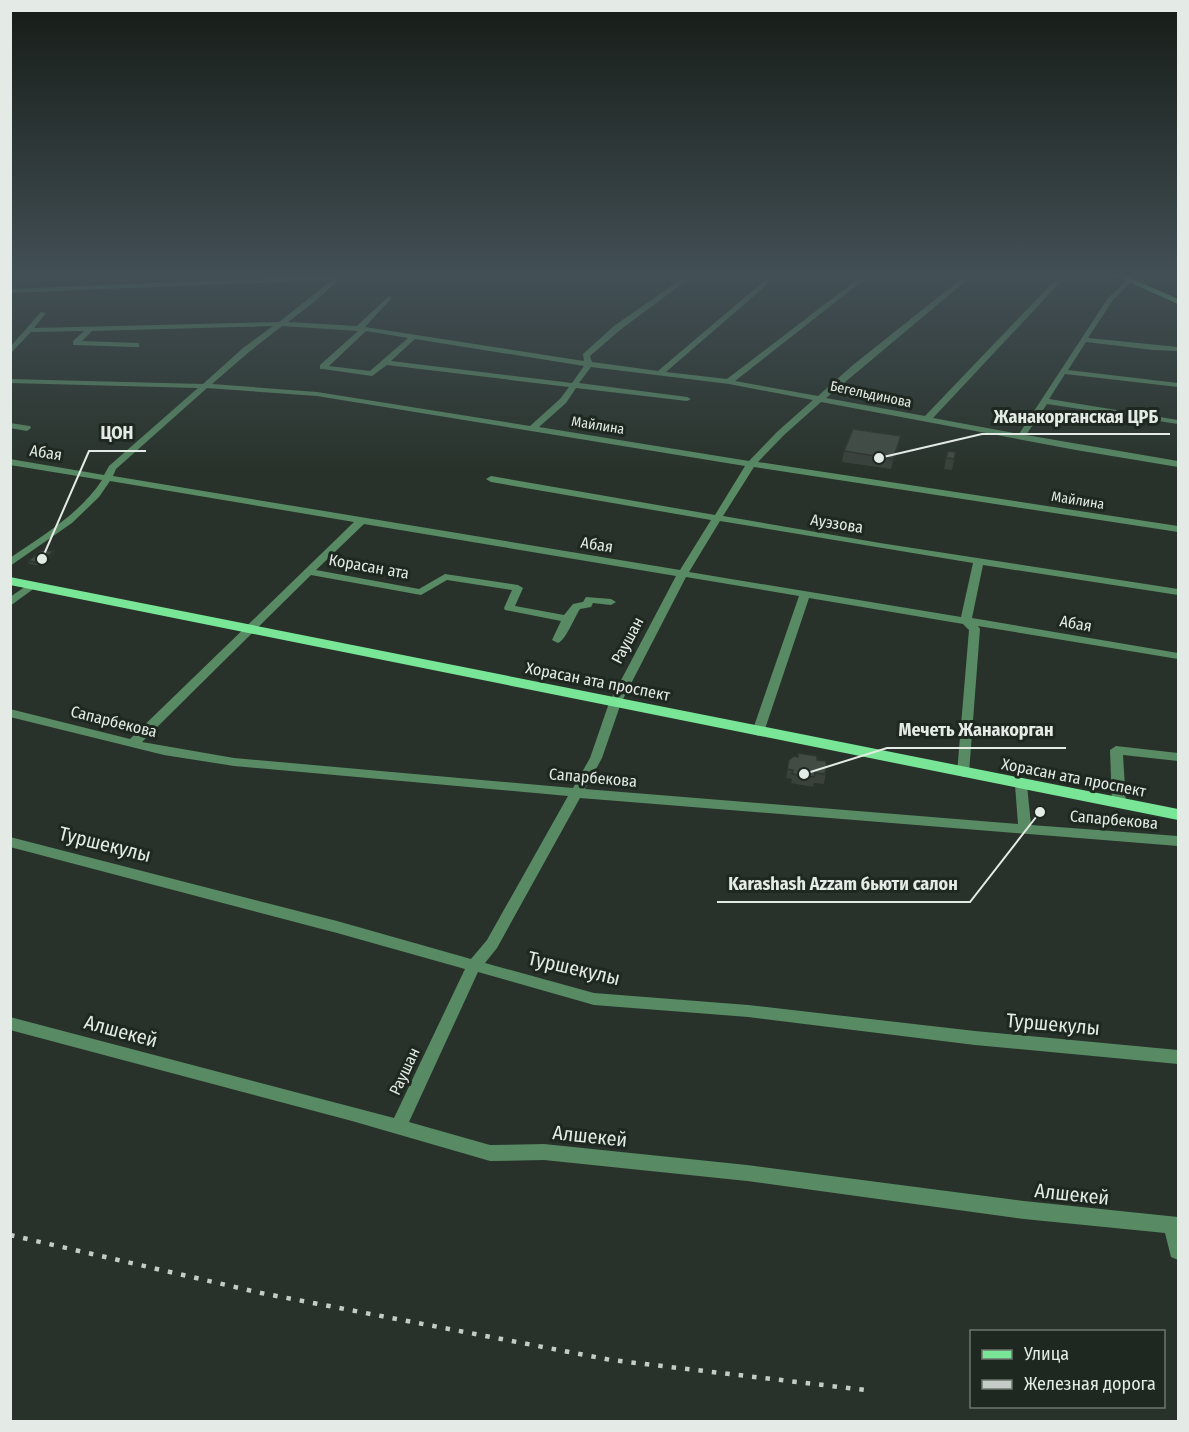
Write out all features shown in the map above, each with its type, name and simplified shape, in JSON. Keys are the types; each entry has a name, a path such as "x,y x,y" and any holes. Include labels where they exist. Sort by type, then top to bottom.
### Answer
{"main road":[{"name":"Хорасан ата проспект","path":"10,581 1179,815"}],"street":[{"path":"77,342 136,345"},
{"path":"10,563 93,498 109,477 112,468 257,342"},
{"path":"348,342 323,367 372,374 408,342"},
{"name":"Бегельдинова","path":"444,342 729,382 1179,464"},
{"path":"533,428 563,401 589,364 586,356 601,342"},
{"path":"660,373 697,342"},
{"path":"729,382 781,342"},
{"name":"Раушан","path":"398,1127 474,965 492,944 578,793 596,758 615,703 683,573 751,464 821,398 889,342"},
{"path":"927,419 1000,342"},
{"path":"1021,437 1083,342"},
{"path":"1100,342 1179,349"},
{"path":"385,362 687,399"},
{"path":"1064,372 1179,385"},
{"name":"Майлина","path":"10,381 207,386 317,394 751,464 1179,529"},
{"path":"1045,401 1179,422"},
{"path":"10,425 27,428"},
{"name":"Абая","path":"10,462 1179,656"},
{"name":"Ауэзова","path":"491,479 717,519 1179,592"},
{"path":"133,743 362,520"},
{"path":"963,773 975,629 966,620 979,561"},
{"name":"Корасан ата","path":"309,572 421,592 445,577 518,588 510,608 567,619"},
{"path":"10,603 32,585"},
{"path":"758,732 806,593"},
{"path":"558,640 567,619 577,606 587,605 590,599 611,602"},
{"name":"Сапарбекова","path":"10,713 164,751 234,762 578,793 1179,841"},
{"path":"1119,804 1116,750 1179,757"},
{"path":"1021,785 1025,828"},
{"name":"Туршекулы","path":"10,842 594,999 748,1011 975,1038 1179,1057"},
{"name":"Алшекей","path":"10,1023 490,1153 544,1152 747,1173 1024,1210 1175,1226"},
{"path":"1175,1226 1179,1251"}],"building":[{"path":"853,429 901,436 893,459 844,451"},
{"path":"948,451 956,452 954,459 946,458"},
{"path":"42,550 54,551 40,563 28,561"},
{"path":"798,753 817,756 817,760 826,761 825,774 815,773 814,777 792,774 793,770 787,769 789,760 794,756 798,757"}],"railway":[{"path":"10,1235 261,1293 611,1360 865,1390"}],"place":[{"name":"Жанакорганская ЦРБ","path":"879,458"},
{"name":"ЦОН","path":"42,559"},
{"name":"Мечеть Жанакорган","path":"804,774"},
{"name":"Karashash Azzam бьюти салон","path":"1040,812"}]}
